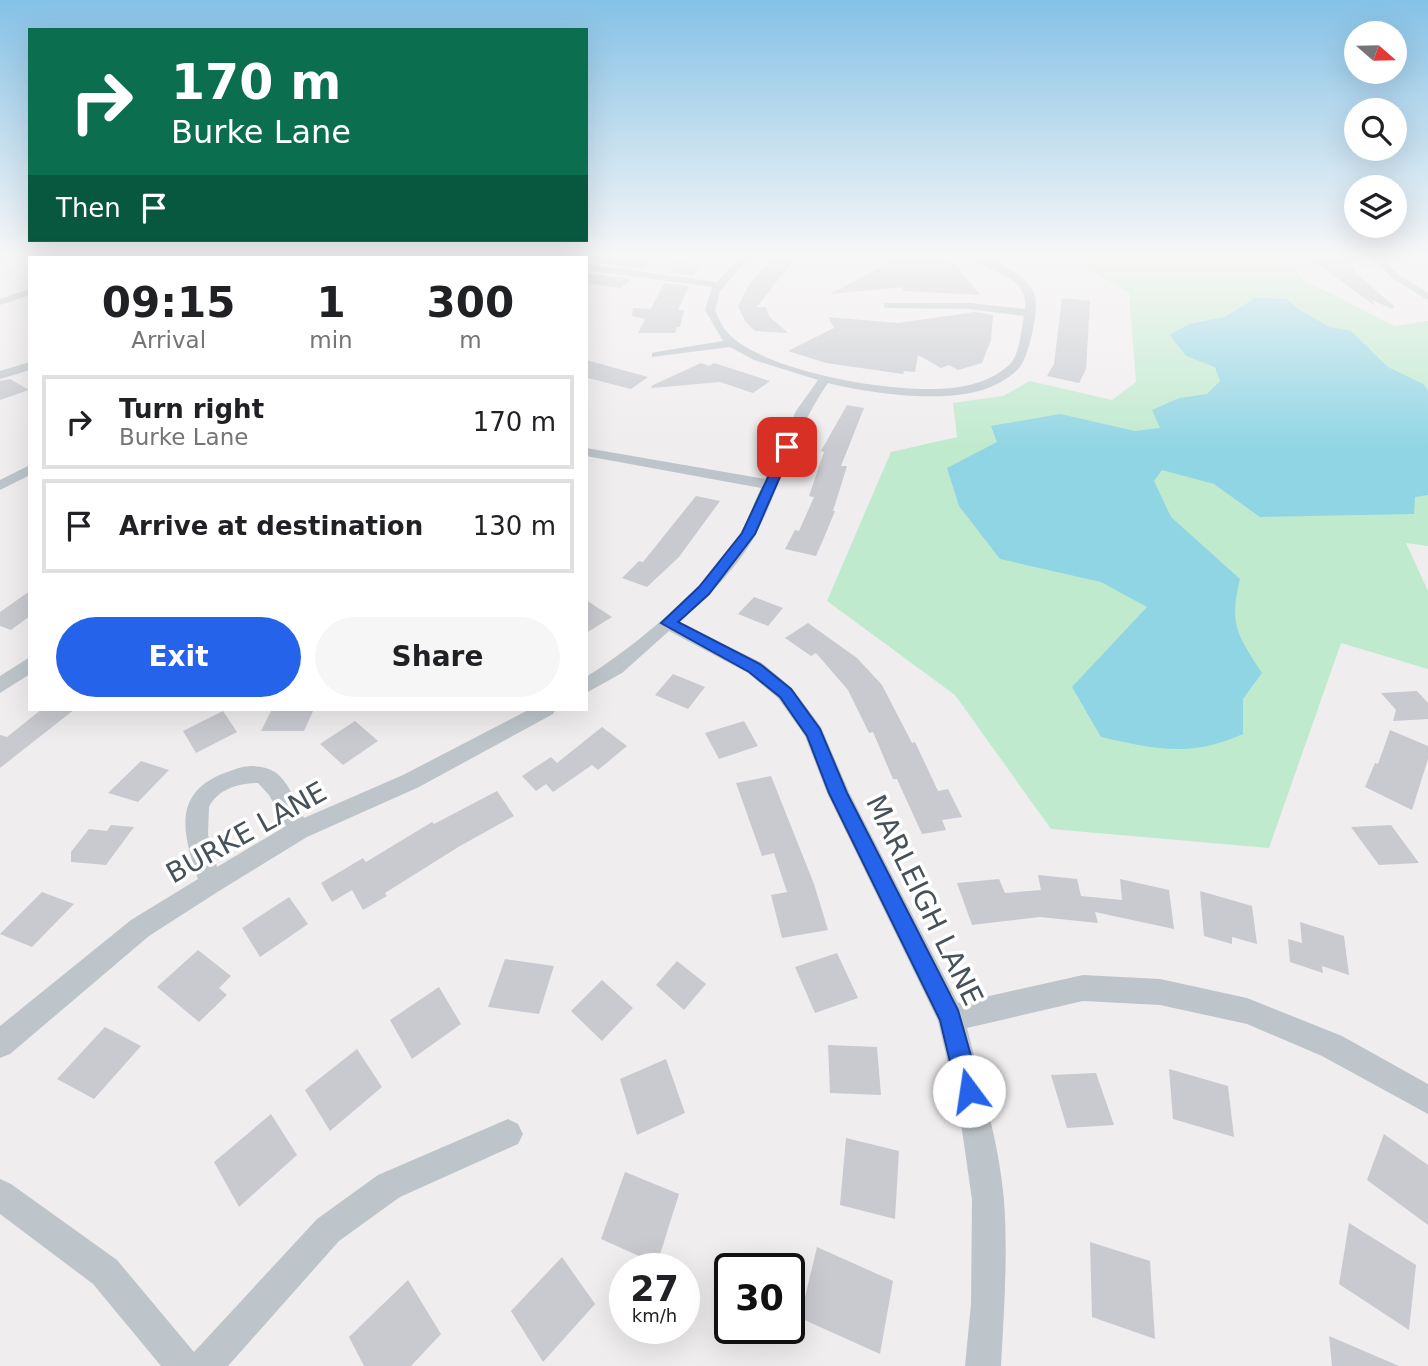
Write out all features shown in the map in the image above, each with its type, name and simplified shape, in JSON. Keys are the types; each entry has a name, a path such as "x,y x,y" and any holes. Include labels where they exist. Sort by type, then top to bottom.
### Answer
{"street":[{"path":"715,321 721,332 732,343 765,362 824,380 923,392 956,391 1003,376 1015,366 1028,321"},
{"path":"656,355 732,343"},
{"path":"0,375 28,367"},
{"path":"588,685 615,668 704,591 748,534 802,411 824,380"},
{"path":"588,452 771,485"},
{"path":"0,486 28,470"},
{"name":"MARLEIGH LANE","path":"668,623 755,668 785,693 814,733 838,793 951,1018 975,1116 988,1200 988,1304 983,1366"},
{"path":"0,686 28,665"},
{"name":"BURKE LANE","path":"0,1044 140,928 211,883 299,830 411,781 542,711"},
{"path":"211,883 194,832 195,811 204,794 223,780 246,775 260,775 269,779 299,830"},
{"path":"951,1018 1083,988 1160,992 1259,1016 1332,1046 1428,1101"},
{"path":"205,1366 328,1230 389,1186 508,1133"},
{"path":"0,1195 105,1272 183,1366"}],"green space":[{"path":"1131,321 1384,321 1395,326 1428,321 1428,546 1406,543 1428,591 1428,669 1341,643 1269,848 1051,829 955,695 827,601 891,452 957,437 953,403 1003,396 1030,381 1112,400 1136,382"}],"water":[{"path":"1206,321 1319,321 1330,327 1351,331 1388,367 1423,384 1428,390 1428,495 1415,497 1414,514 1260,517 1214,484 1162,470 1154,481 1171,517 1240,579 1235,608 1238,629 1262,673 1243,699 1243,734 1206,746 1172,749 1101,737 1072,687 1147,607 1101,582 1000,559 959,506 947,468 997,442 991,426 1060,414 1135,431 1160,428 1152,410 1179,398 1207,394 1220,381 1215,367 1186,356 1170,335 1189,324"}],"building":[{"path":"644,321 681,321 675,333 638,333"},
{"path":"745,321 774,321 788,333 755,331"},
{"path":"830,321 898,323 993,321 991,340 982,363 958,370 949,365 941,368 918,355 915,372 904,371 903,374 826,363 788,351 834,328"},
{"path":"1059,321 1089,321 1086,369 1079,383 1047,376 1054,364"},
{"path":"588,361 648,377 631,389 588,378"},
{"path":"701,363 709,366 714,363 770,381 753,393 720,382 651,386"},
{"path":"10,379 28,390 0,400 0,381"},
{"path":"847,405 864,408 841,466 847,466 835,511 823,540 816,556 785,549 795,530 799,531 814,497 809,496 824,452 821,451"},
{"path":"696,496 720,501 679,557 647,587 622,578 639,561 643,562"},
{"path":"28,592 28,617 11,630 0,626 0,612"},
{"path":"754,597 783,608 768,626 738,614"},
{"path":"588,601 612,617 588,632"},
{"path":"808,623 857,658 882,685 912,743 915,742 938,791 948,789 962,817 942,820 946,830 922,834 897,779 893,779 873,732 869,733 848,690 816,653 811,656 785,638"},
{"path":"673,674 705,687 688,709 655,695"},
{"path":"1417,691 1428,703 1428,719 1393,721 1396,710 1381,693"},
{"path":"40,711 72,711 0,768 0,735 7,737"},
{"path":"223,711 237,732 196,753 183,731"},
{"path":"271,711 313,711 304,731 261,731"},
{"path":"355,721 378,741 343,765 320,744"},
{"path":"744,721 758,746 719,759 705,733"},
{"path":"602,727 627,746 598,770 592,765 553,792 546,784 536,791 522,776 551,757 557,763"},
{"path":"1390,730 1428,746 1428,759 1412,810 1365,787 1375,763 1378,764"},
{"path":"141,761 169,770 138,802 108,793"},
{"path":"771,776 814,884 828,930 782,938 771,895 787,892 774,853 762,856 736,783"},
{"path":"497,791 514,816 460,846 363,910 352,890 332,902 321,883 363,858 366,862 432,822 434,824"},
{"path":"111,825 134,827 106,865 71,862 71,852 89,829 107,831"},
{"path":"1391,825 1419,863 1379,865 1351,827"},
{"path":"1038,875 1077,879 1081,896 1122,900 1120,879 1169,890 1174,929 1095,912 1098,923 1040,917 972,925 957,883 999,879 1005,893 1041,890"},
{"path":"1200,891 1252,906 1257,944 1232,937 1232,944 1204,936"},
{"path":"42,892 74,904 32,947 0,934"},
{"path":"289,897 308,924 260,957 242,928"},
{"path":"1300,922 1344,936 1349,975 1322,966 1323,973 1290,962 1288,939 1302,943"},
{"path":"198,950 231,976 219,988 227,995 199,1022 157,987"},
{"path":"837,953 858,998 815,1013 795,967"},
{"path":"505,959 554,966 539,1014 488,1007"},
{"path":"677,961 706,984 684,1010 656,985"},
{"path":"602,980 633,1008 602,1041 571,1011"},
{"path":"439,987 461,1024 412,1059 390,1020"},
{"path":"105,1027 141,1046 94,1099 57,1079"},
{"path":"828,1045 877,1047 881,1095 830,1093"},
{"path":"357,1049 382,1087 330,1131 305,1090"},
{"path":"666,1059 685,1113 637,1135 620,1079"},
{"path":"1169,1069 1228,1086 1234,1137 1173,1119"},
{"path":"1096,1073 1114,1125 1067,1128 1051,1075"},
{"path":"271,1114 297,1155 239,1207 214,1162"},
{"path":"1384,1134 1428,1165 1428,1225 1367,1180"},
{"path":"846,1138 899,1151 895,1219 840,1205"},
{"path":"625,1172 679,1194 660,1253 632,1253 601,1239"},
{"path":"1349,1223 1416,1265 1409,1330 1339,1284"},
{"path":"1090,1242 1150,1261 1155,1339 1092,1317"},
{"path":"817,1247 893,1281 880,1354 805,1320 805,1297"},
{"path":"562,1257 595,1304 543,1362 511,1311"},
{"path":"408,1280 441,1334 411,1366 364,1366 349,1337"},
{"path":"1329,1336 1399,1366 1332,1366"}],"route":[{"path":"787,447 748,534 704,591 668,623 755,668 785,693 814,733 838,793 951,1018 969,1091"}]}
